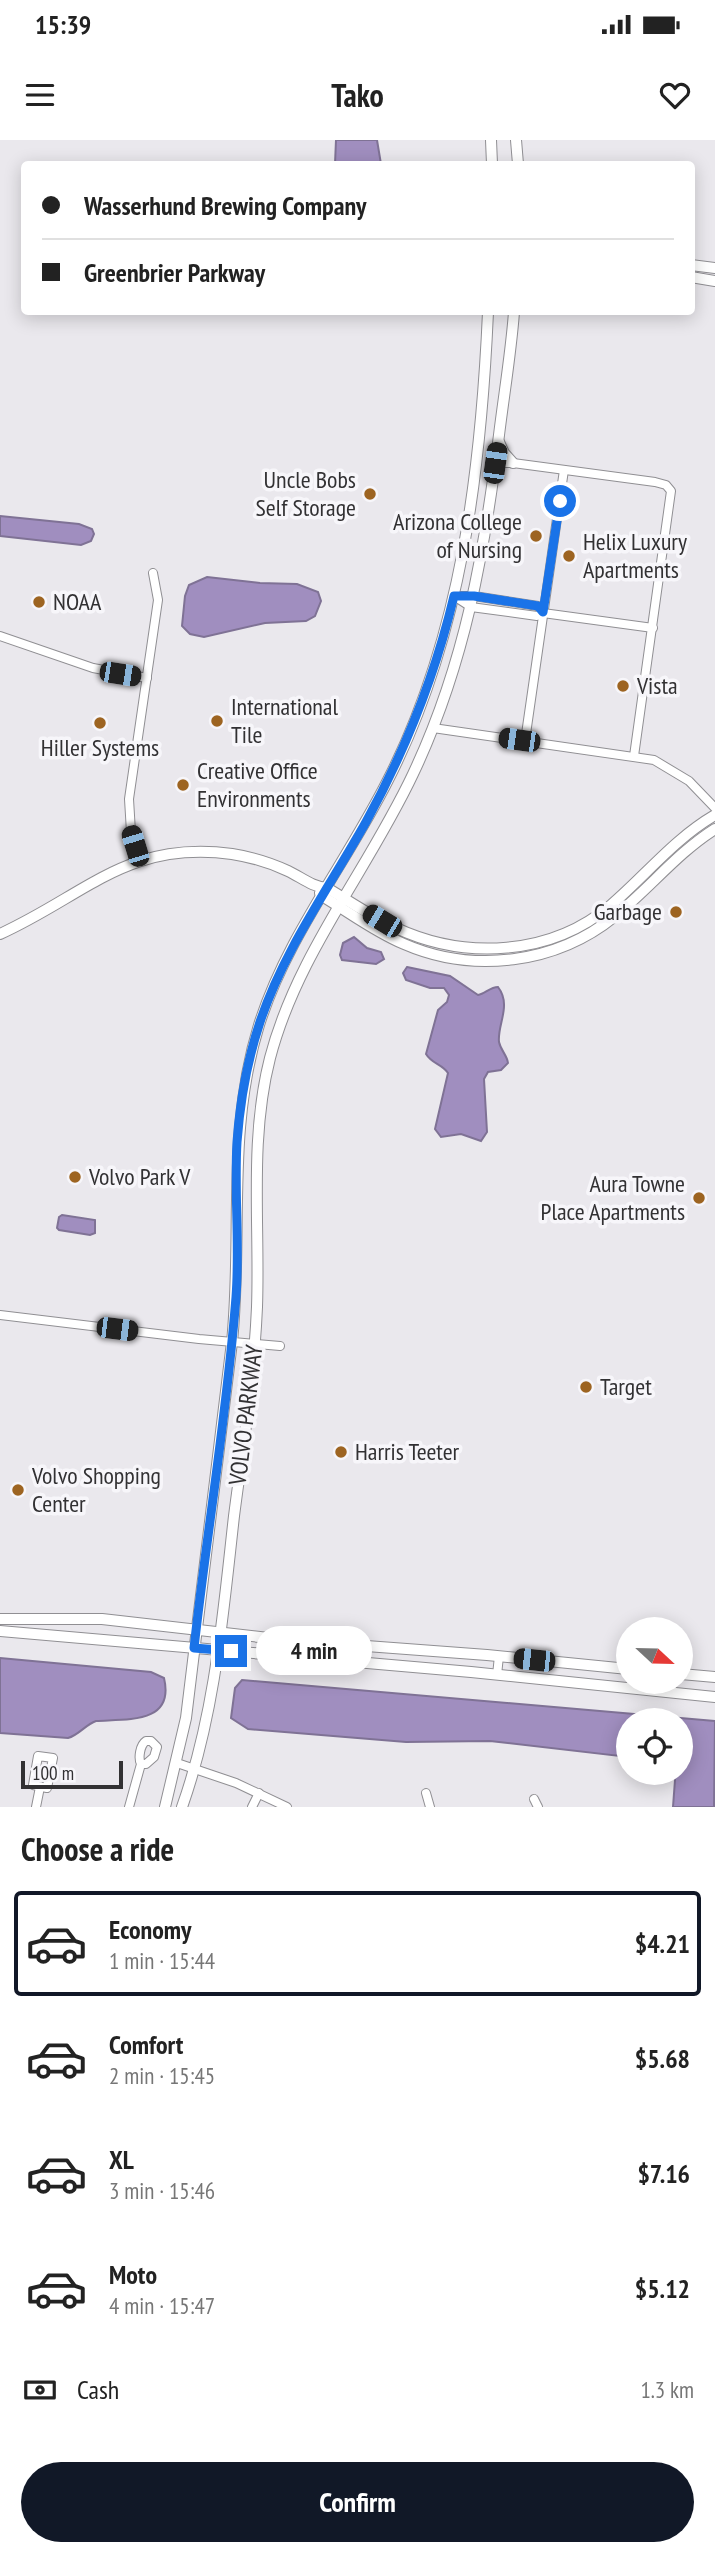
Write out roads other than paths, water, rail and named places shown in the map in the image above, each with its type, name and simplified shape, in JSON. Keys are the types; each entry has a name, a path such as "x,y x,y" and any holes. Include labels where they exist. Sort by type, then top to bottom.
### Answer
{"main road":[{"path":"491,140 492,161"},
{"path":"516,140 518,161"},
{"path":"695,265 715,268"},
{"path":"695,278 715,281"},
{"name":"VOLVO PARKWAY","path":"165,1807 177,1763 197,1629 232,1342 237,1278 237,1143 247,1070 260,1022 278,976 322,890 377,801 405,743 430,677 454,596 467,523 488,315"},
{"name":"VOLVO PARKWAY","path":"182,1807 195,1769 209,1707 221,1632 255,1344 257,1155 265,1083 277,1036 294,990 315,946 396,809 433,728 458,659 473,601 499,437 514,315"},
{"path":"485,364 488,378 481,451 484,457 495,463"},
{"path":"499,437 504,453 513,463"},
{"path":"341,902 398,929 440,944 489,949 533,943 571,930 603,911 682,837 715,816"},
{"path":"0,934 36,917 106,874 140,860 197,852 232,854 279,867 322,890 393,939 427,953 464,960 513,960 548,952 595,931 624,909 696,841 715,830"},
{"path":"677,858 715,839"},
{"path":"0,1619 102,1619 365,1647 616,1668"},
{"path":"0,1632 497,1675 715,1697"},
{"path":"693,1675 715,1677"}],"street":[{"path":"495,463 513,463 655,482 668,487 671,495 634,756"},
{"path":"525,741 564,470"},
{"path":"140,860 131,832 129,799 158,600 153,573"},
{"path":"454,596 537,617 543,612 653,628"},
{"path":"0,636 93,668 147,678"},
{"path":"433,728 654,760 697,788 715,808"},
{"path":"0,1315 280,1346"},
{"path":"485,1674 487,1655"},
{"path":"497,1675 499,1656"},
{"path":"177,1763 259,1793 287,1807"},
{"path":"129,1807 141,1764"},
{"path":"36,1807 40,1787"},
{"path":"252,1807 259,1793"},
{"path":"426,1793 430,1807"}],"place":[{"name":"Uncle Bobs Self Storage","path":"370,494"},
{"name":"Arizona College of Nursing","path":"536,536"},
{"name":"Helix Luxury Apartments","path":"569,556"},
{"name":"NOAA","path":"39,602"},
{"name":"Vista","path":"623,686"},
{"name":"International Tile","path":"217,721"},
{"name":"Hiller Systems","path":"100,723"},
{"name":"Creative Office Environments","path":"183,785"},
{"name":"Garbage","path":"676,912"},
{"name":"Volvo Park V","path":"75,1177"},
{"name":"Aura Towne Place Apartments","path":"699,1198"},
{"name":"Target","path":"586,1387"},
{"name":"Harris Teeter","path":"341,1452"},
{"name":"Volvo Shopping Center","path":"18,1490"}]}
